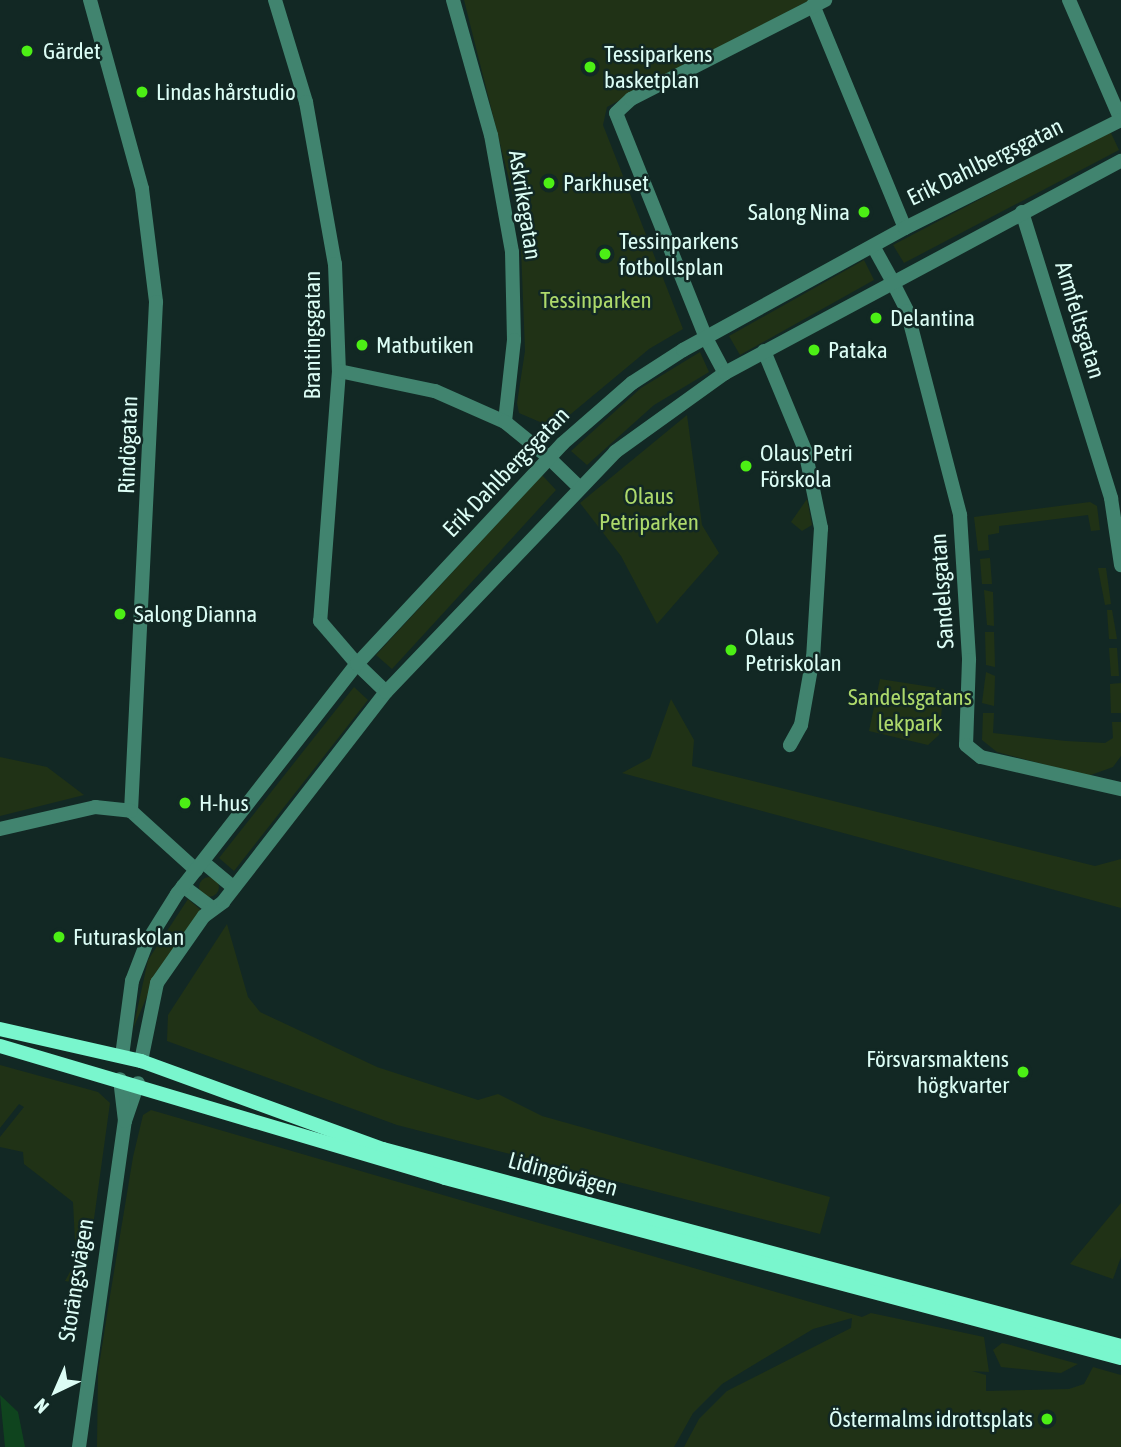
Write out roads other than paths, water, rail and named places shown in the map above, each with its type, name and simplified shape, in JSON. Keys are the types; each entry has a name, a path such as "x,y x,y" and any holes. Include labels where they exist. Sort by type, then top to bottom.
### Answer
{"main road":[{"name":"Lidingövägen","path":"0,1029 141,1061 383,1149 1121,1346"},
{"name":"Lidingövägen","path":"0,1046 138,1083 445,1178 1121,1357"},
{"path":"120,1079 122,1056"},
{"path":"138,1083 141,1061"}],"street":[{"name":"Rindögatan","path":"90,0 142,189 156,302 131,811"},
{"name":"Brantingsgatan","path":"275,0 327,196 339,371 320,621 357,664 386,692"},
{"name":"Askrikegatan","path":"453,0 491,135 512,252 514,340 505,422"},
{"path":"1069,0 1121,120"},
{"path":"725,373 706,338 617,120 624,104 819,3 905,228"},
{"name":"Erik Dahlbergsgatan","path":"122,1056 139,960 183,886 357,664 548,457 632,383 706,338 905,228 1121,120"},
{"path":"141,1061 157,983 211,907 234,888 386,692 579,486 647,425 725,373 891,279 1121,161"},
{"name":"Armfeltsgatan","path":"1022,212 1116,496 1121,565"},
{"path":"873,246 891,279"},
{"name":"Sandelsgatan","path":"891,279 907,311 960,515 970,660 966,744 981,757 1121,789"},
{"path":"764,351 805,450 820,517 813,657 801,725 790,745"},
{"path":"339,371 435,391 505,422 579,486"},
{"path":"0,829 95,807 131,811 199,866 234,888"},
{"path":"183,886 211,907"},
{"name":"Storängsvägen","path":"120,1079 125,1121"},
{"name":"Storängsvägen","path":"79,1447 125,1121 138,1083"}],"place":[{"name":"Gärdet","path":"27,51"},
{"name":"Tessiparkens basketplan","path":"590,67"},
{"name":"Lindas hårstudio","path":"142,92"},
{"name":"Parkhuset","path":"549,183"},
{"name":"Salong Nina","path":"864,212"},
{"name":"Tessinparkens fotbollsplan","path":"605,254"},
{"name":"Delantina","path":"876,318"},
{"name":"Matbutiken","path":"362,345"},
{"name":"Pataka","path":"814,350"},
{"name":"Olaus Petri Förskola","path":"746,466"},
{"name":"Salong Dianna","path":"120,614"},
{"name":"Olaus Petriskolan","path":"731,650"},
{"name":"H-hus","path":"185,803"},
{"name":"Futuraskolan","path":"59,937"},
{"name":"Försvarsmaktens högkvarter","path":"1023,1072"},
{"name":"Östermalms idrottsplats","path":"1047,1419"}],"park label":[{"name":"Tessinparken","path":"596,300"},
{"name":"Olaus Petriparken","path":"649,509"},
{"name":"Sandelsgatans lekpark","path":"910,710"}]}
